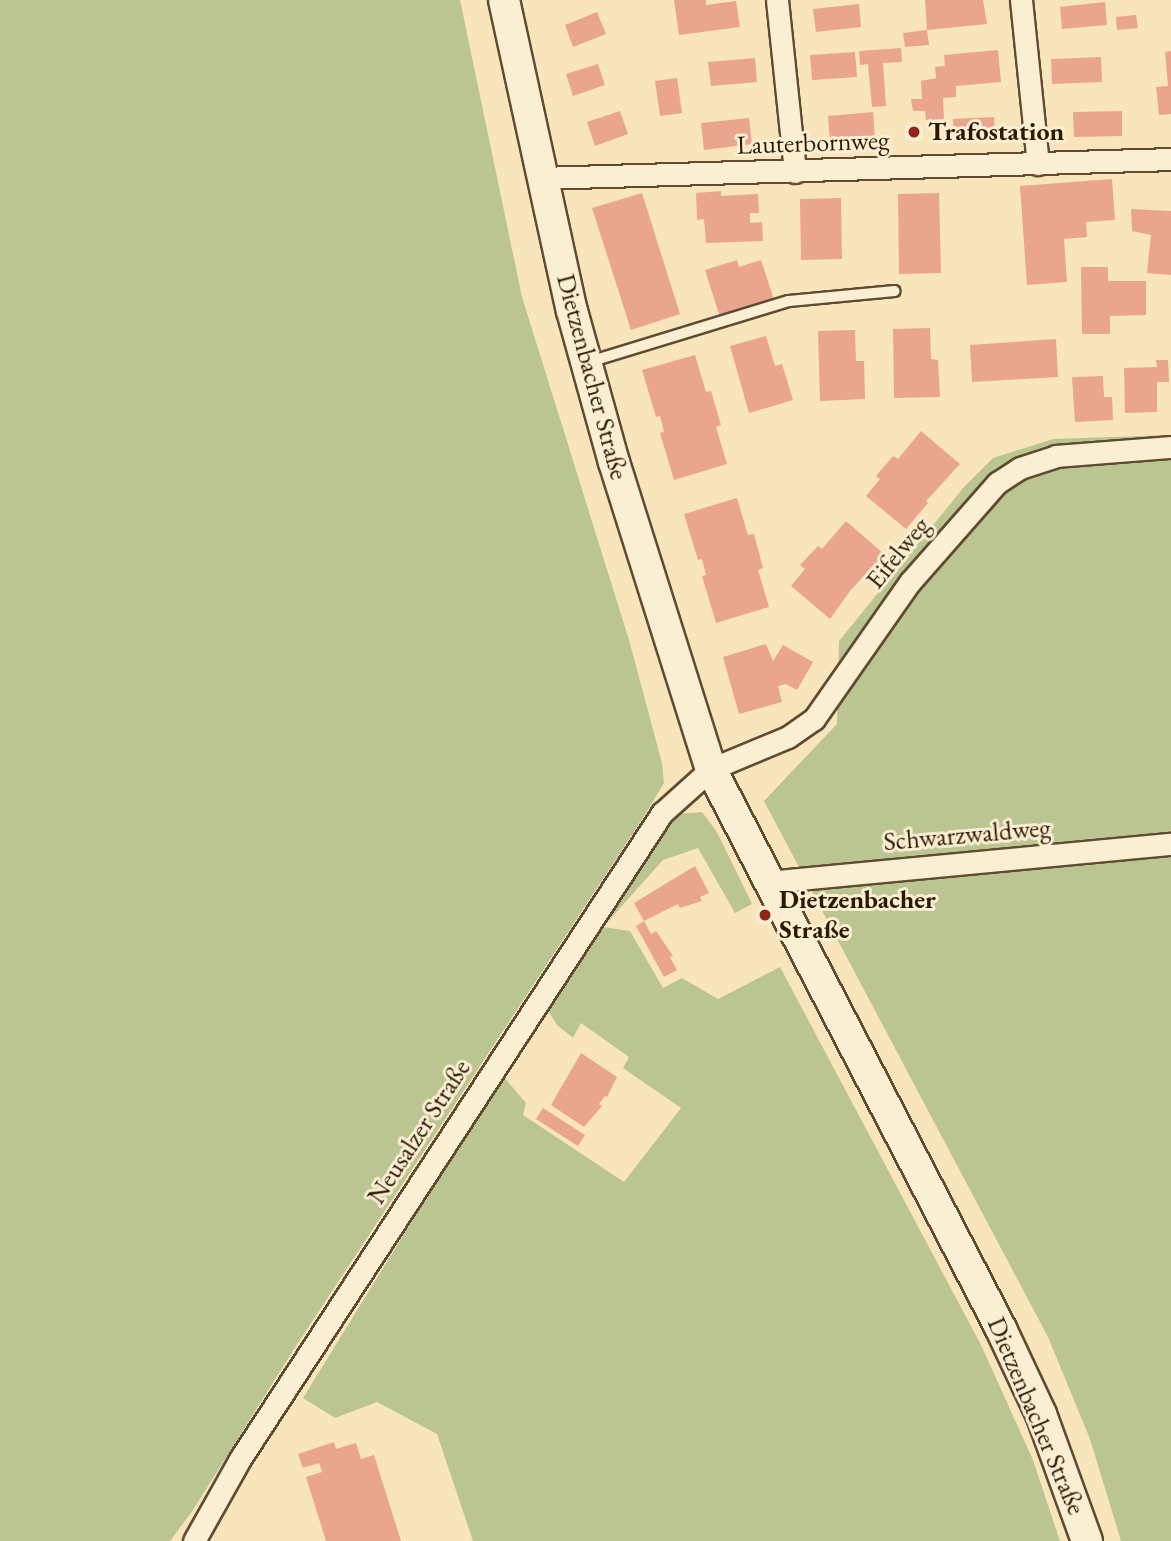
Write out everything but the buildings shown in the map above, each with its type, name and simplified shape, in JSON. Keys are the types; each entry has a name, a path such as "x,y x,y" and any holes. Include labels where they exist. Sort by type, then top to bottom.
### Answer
{"main road":[{"name":"Dietzenbacher Straße","path":"504,0 540,178 586,363 660,611 711,769 767,882 1001,1329 1041,1414 1087,1541"}],"street":[{"path":"777,0 795,172"},
{"path":"1021,0 1038,164"},
{"name":"Lauterbornweg","path":"540,178 1171,159"},
{"name":"Eifelweg","path":"711,769 788,737 814,719 910,582 997,483 1020,468 1056,456 1171,447"},
{"name":"Neusalzer Straße","path":"194,1541 240,1459 651,828 673,802 711,769"},
{"name":"Schwarzwaldweg","path":"767,882 1171,844"}],"lane":[{"path":"586,363 789,301 895,291"}],"green space":[{"path":"0,0 460,0 522,297 629,640 662,763 664,783 641,821 296,1346 193,1510 170,1541 0,1541"},
{"path":"1171,435 1171,1541 1121,1541 1090,1439 1048,1337 764,801 837,724 839,641 964,487 993,458 1053,439"},
{"path":"702,812 717,832 752,904 735,913 698,848 663,860 603,927 630,931 663,988 682,978 718,999 780,967 981,1345 1033,1460 1060,1541 473,1541 437,1434 377,1402 335,1418 303,1398 502,1075 526,1103 523,1115 624,1182 681,1108 623,1068 629,1057 581,1023 573,1038 557,1025 547,1009 628,876 635,877 657,839 677,814"}],"place":[{"name":"Trafostation","path":"914,132"},
{"name":"Dietzenbacher Straße","path":"765,915"}]}
